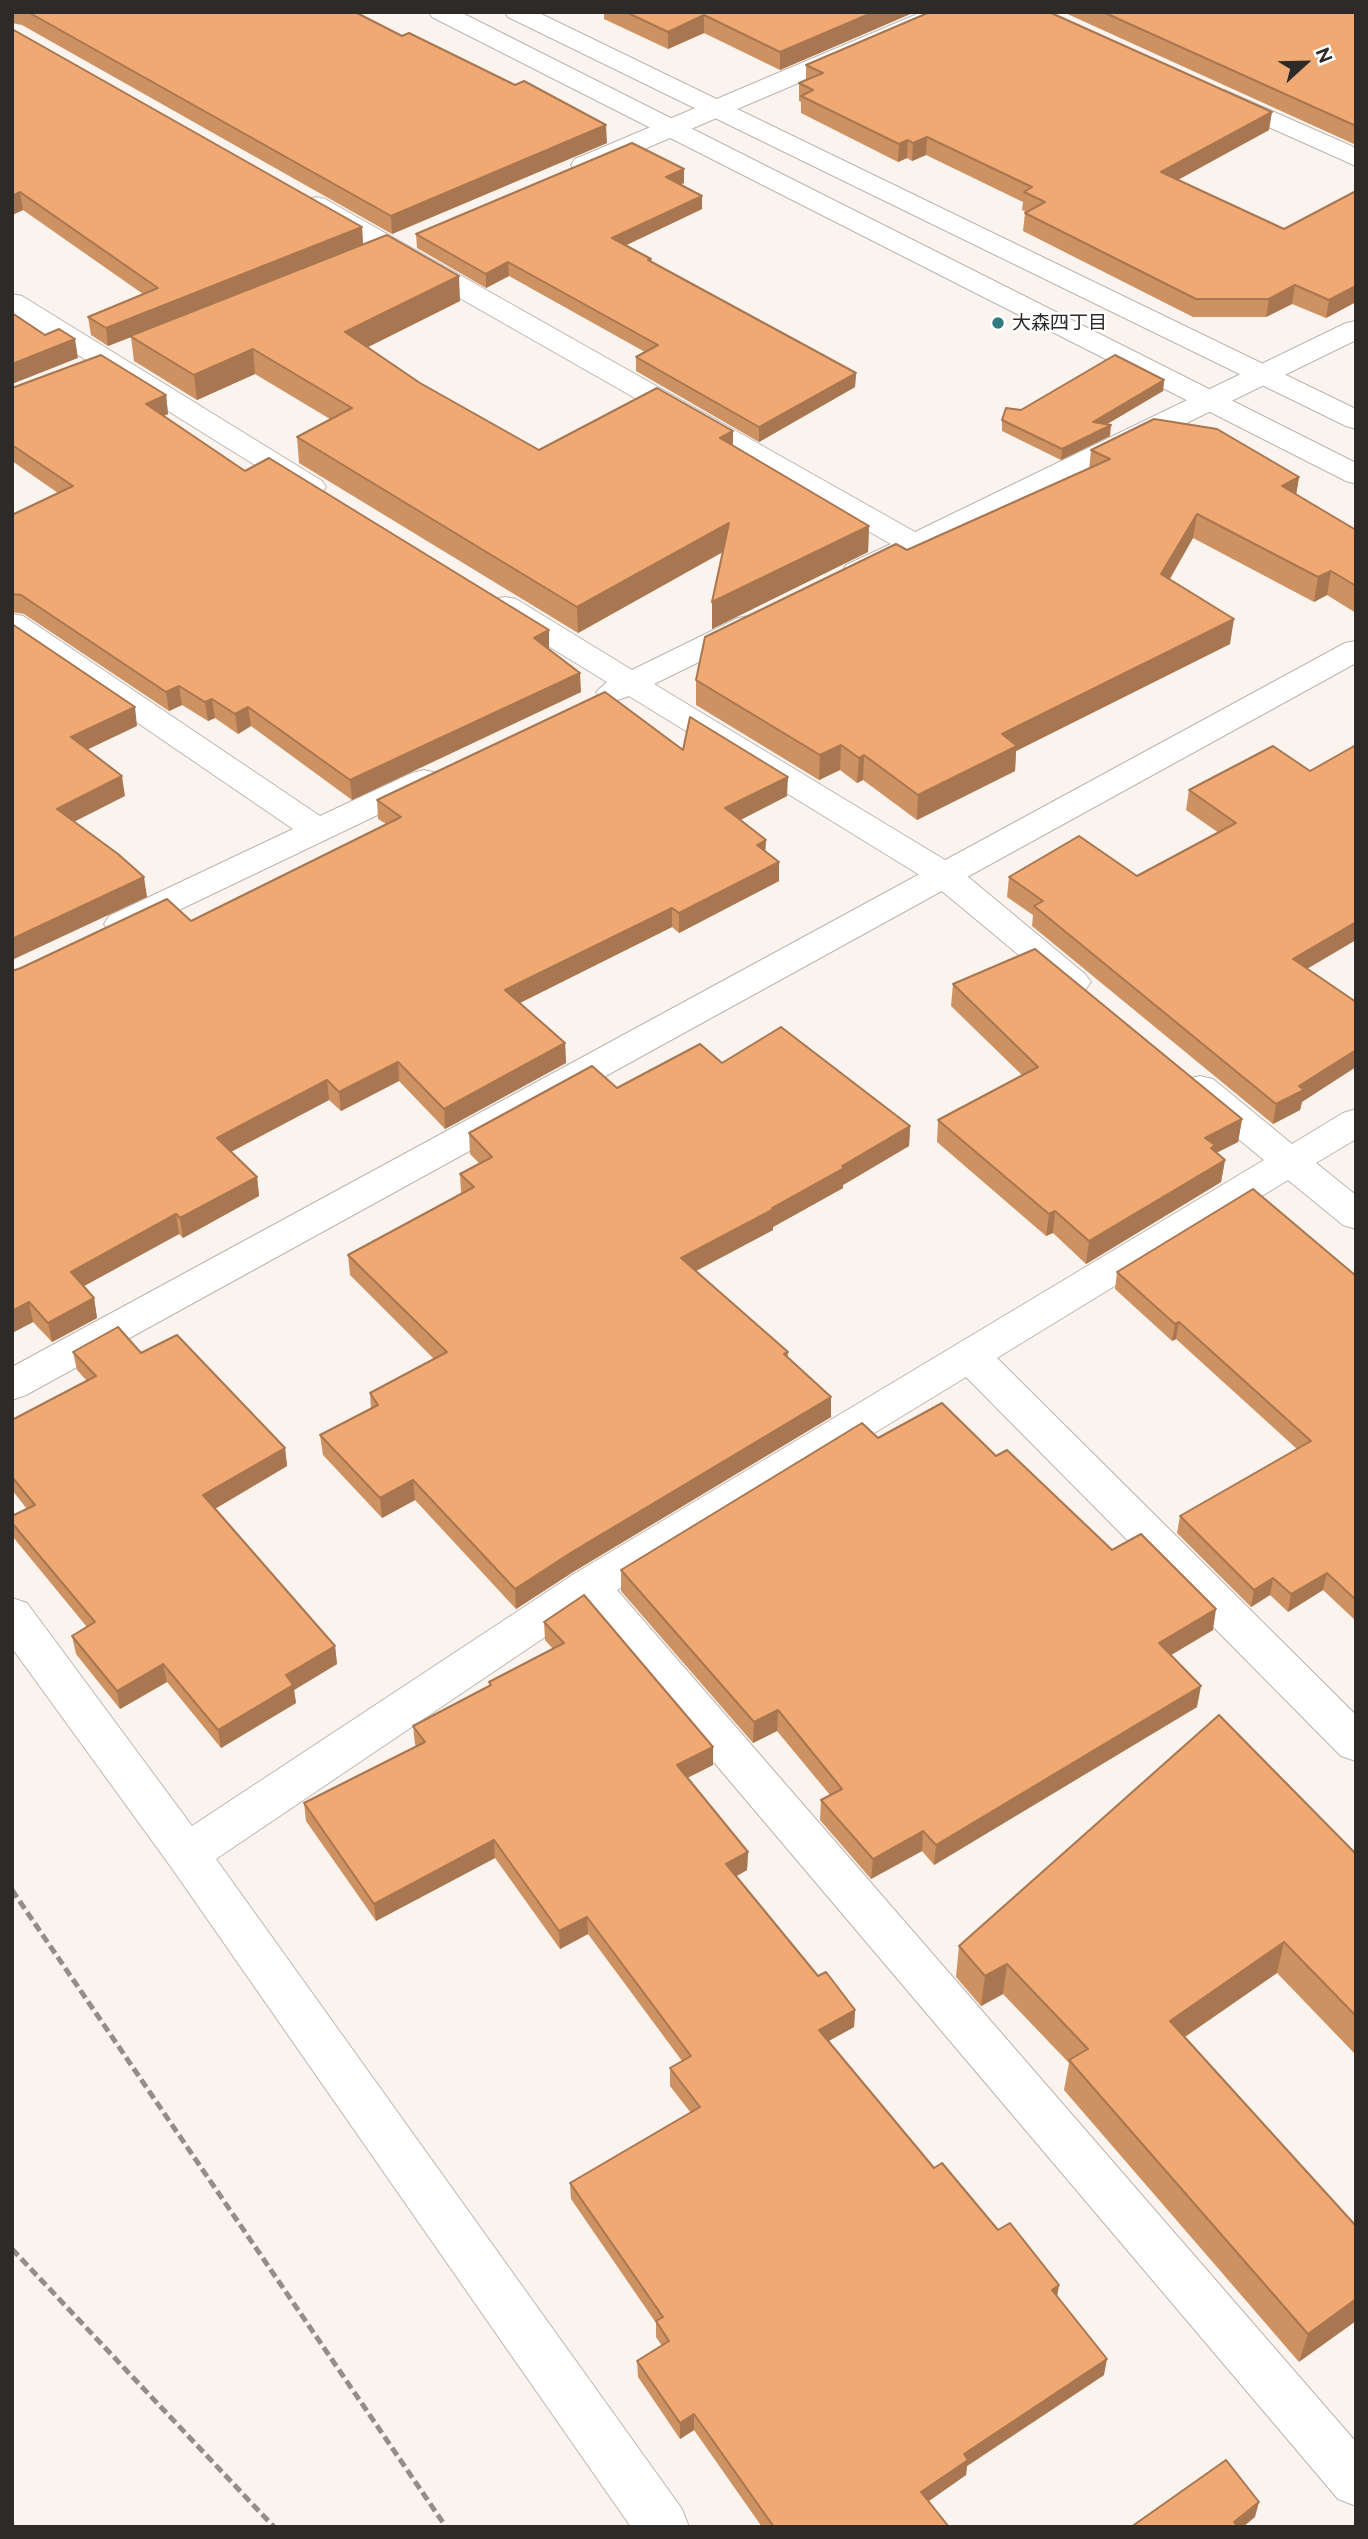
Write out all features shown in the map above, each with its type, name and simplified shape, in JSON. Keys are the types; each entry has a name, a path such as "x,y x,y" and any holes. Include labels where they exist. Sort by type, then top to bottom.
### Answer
{"street":[{"path":"441,12 1356,475"},
{"path":"517,12 1356,420"},
{"path":"556,177 943,12"},
{"path":"1208,91 1356,158"},
{"path":"296,193 913,544"},
{"path":"12,302 119,356 332,500"},
{"path":"827,587 1356,329"},
{"path":"71,374 119,356"},
{"path":"476,588 943,874 1102,1007"},
{"path":"580,707 778,611"},
{"path":"12,623 317,830"},
{"path":"12,1385 1356,650"},
{"path":"98,936 455,765"},
{"path":"1176,1069 1356,1216"},
{"path":"187,1854 589,1586 1356,1122"},
{"path":"969,1355 1356,1743"},
{"path":"589,1586 1356,2481"},
{"path":"12,1615 187,1854 663,2527"}],"path":[{"path":"12,1890 446,2527"},
{"path":"12,2249 274,2527"}],"building":[{"path":"28,12 355,12 402,36 409,33 515,85 524,81 606,125 391,216"},
{"path":"626,12 874,12 780,52 704,15 668,32"},
{"path":"930,12 1049,12 1272,112 1161,172 1284,229 1356,191 1356,286 1329,300 1295,285 1269,299 1196,299 1025,213 1045,202 1024,192 1032,187 927,137 913,143 908,140 899,144 801,96 813,90 799,83 823,73 806,65"},
{"path":"1103,12 1356,12 1356,126"},
{"path":"12,29 362,227 106,328 88,317 158,288 20,192 12,196"},
{"path":"632,143 684,169 666,177 702,196 612,238 856,373 759,427 636,357 658,345 508,262 486,274 416,234"},
{"path":"387,235 459,276 345,332 420,383 539,450 657,388 733,431 720,438 869,526 712,602 729,523 577,607 297,437 352,408 253,349 194,375 130,336"},
{"path":"12,313 45,335 59,329 75,339 12,364"},
{"path":"101,355 166,395 146,404 245,471 269,458 549,630 534,638 580,673 350,780 248,707 235,714 212,699 205,702 179,686 166,692 21,595 12,594 12,515 73,486 12,445 12,388"},
{"path":"1115,355 1164,380 1093,422 1111,425 1062,449 1002,420 1006,408 1021,410"},
{"path":"1154,419 1217,429 1299,477 1282,486 1356,530 1356,586 1331,571 1318,577 1197,514 1161,574 1234,619 1002,734 1017,746 918,795 864,755 859,758 841,745 820,755 696,680 705,637 896,544 907,550 1110,459 1091,450"},
{"path":"12,624 135,707 71,737 122,776 57,809 118,854 144,877 12,939"},
{"path":"605,692 683,750 690,717 788,777 725,808 766,840 757,845 779,862 679,913 672,908 505,990 565,1043 444,1109 398,1062 339,1092 327,1080 217,1138 257,1177 180,1218 176,1214 71,1272 94,1298 48,1323 29,1302 12,1311 12,971 167,899 191,921 401,817 377,800"},
{"path":"1356,745 1356,922 1293,959 1356,1002 1356,1050 1299,1086 1304,1090 1276,1104 1034,906 1043,901 1009,877 1079,836 1137,876 1236,823 1189,790 1273,746 1310,771"},
{"path":"1035,949 1242,1119 1205,1138 1215,1145 1211,1148 1225,1160 1089,1241 1055,1211 1049,1214 938,1120 1038,1067 953,984"},
{"path":"781,1027 910,1126 842,1166 844,1168 772,1208 774,1209 681,1258 788,1352 784,1354 831,1397 515,1589 413,1480 380,1498 320,1435 378,1405 370,1393 447,1352 348,1255 474,1187 460,1174 492,1157 469,1133 592,1066 617,1088 700,1044 722,1063"},
{"path":"1253,1189 1356,1276 1356,1600 1327,1573 1291,1594 1273,1578 1254,1590 1180,1516 1311,1441 1179,1322 1175,1324 1117,1272"},
{"path":"118,1327 141,1353 177,1335 285,1448 203,1495 335,1646 286,1675 293,1685 218,1730 163,1664 117,1691 72,1636 95,1622 12,1523 12,1516 35,1505 12,1477 12,1420 96,1376 73,1352"},
{"path":"942,1403 996,1456 1007,1450 1112,1550 1141,1534 1216,1609 1159,1643 1201,1686 936,1845 923,1831 873,1859 821,1800 842,1789 778,1710 754,1722 621,1570 862,1423 878,1438"},
{"path":"584,1595 713,1747 677,1765 748,1852 726,1864 818,1976 826,1972 855,2010 819,2030 934,2168 942,2163 998,2230 1010,2223 1059,2285 1052,2290 1107,2359 964,2454 968,2460 921,2492 949,2527 774,2527 694,2414 680,2423 637,2361 669,2341 656,2321 663,2317 570,2183 700,2107 670,2068 691,2056 587,1917 559,1931 494,1840 374,1904 304,1803 425,1742 413,1726 564,1643 544,1622"},
{"path":"1219,1715 1356,1854 1356,2016 1284,1942 1170,2021 1356,2226 1356,2299 1308,2334 1069,2060 1088,2049 1007,1964 985,1976 959,1946"},
{"path":"1226,2460 1259,2502 1234,2522 1238,2527 1131,2527"}],"place":[{"name":"大森四丁目","path":"998,323"}]}
